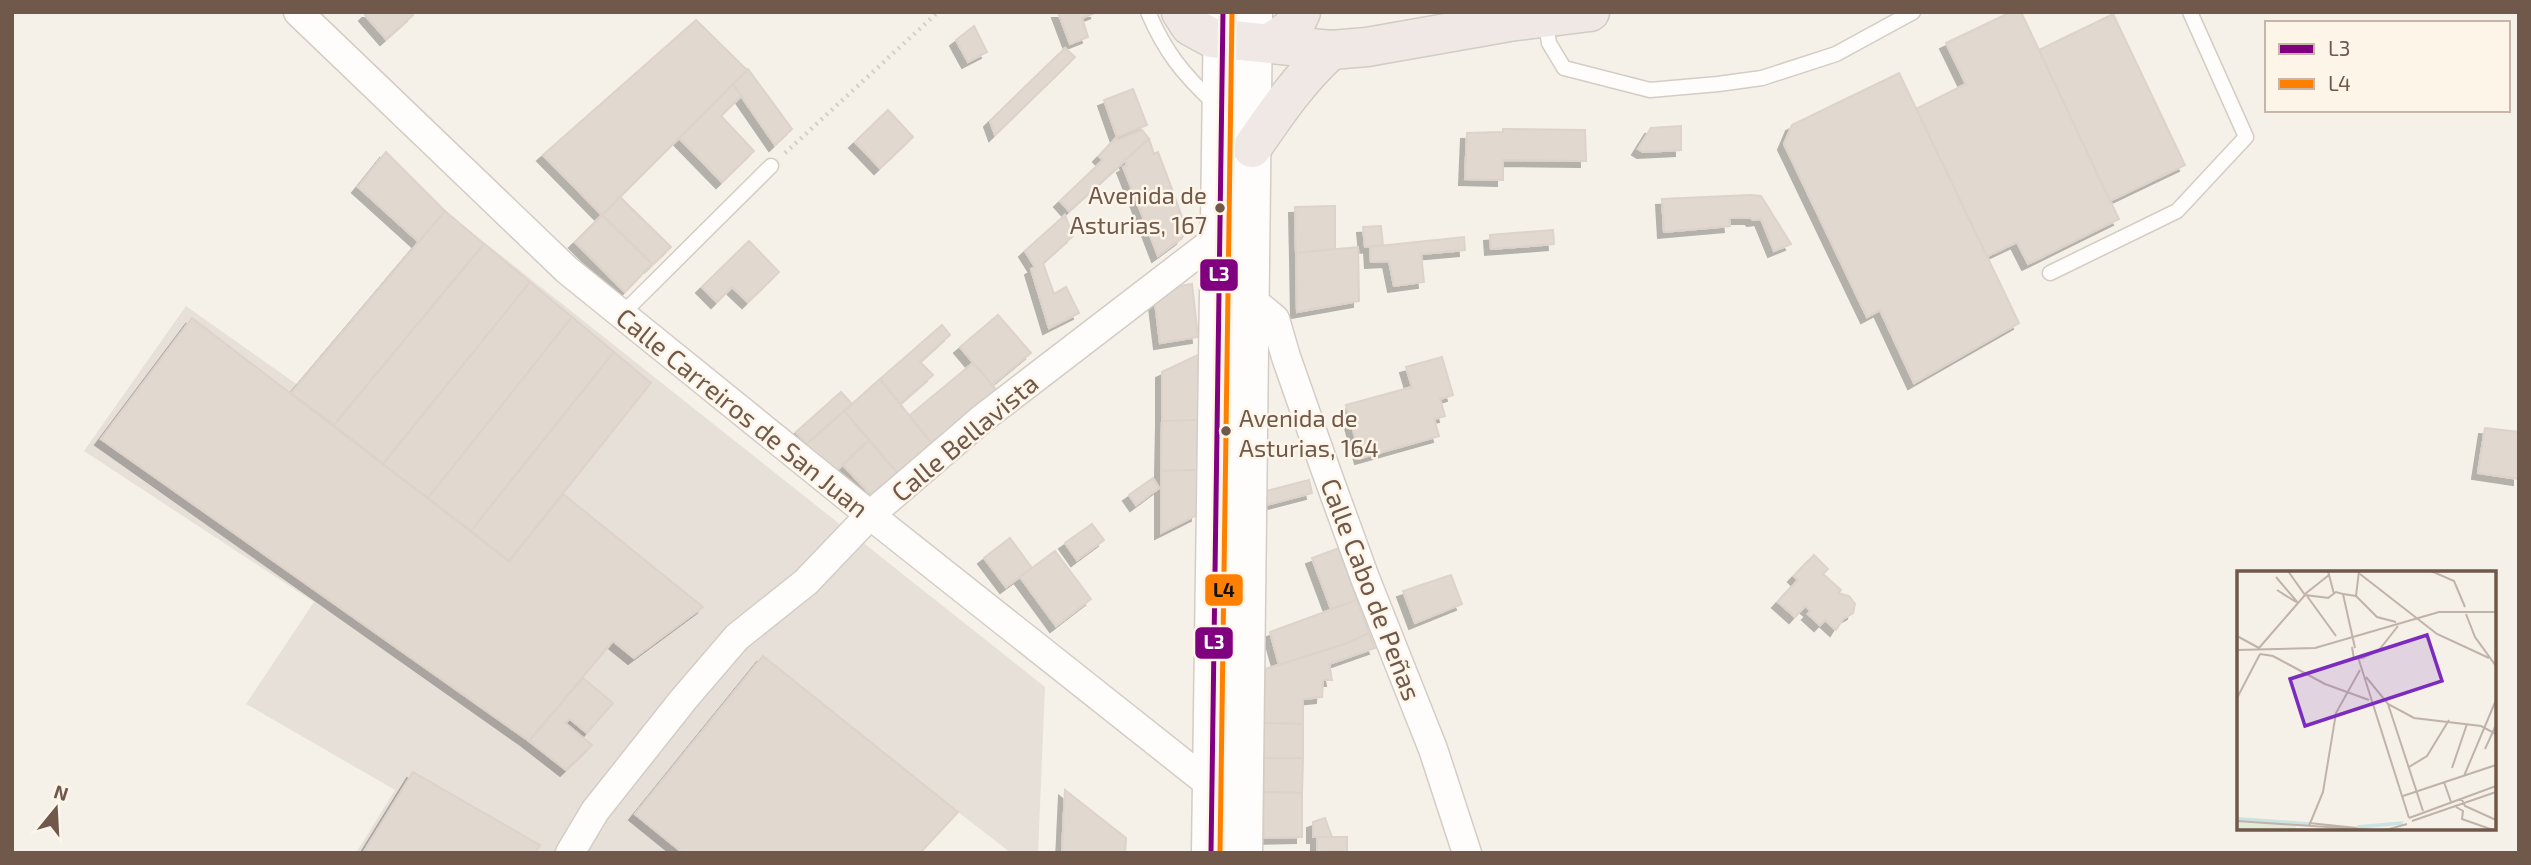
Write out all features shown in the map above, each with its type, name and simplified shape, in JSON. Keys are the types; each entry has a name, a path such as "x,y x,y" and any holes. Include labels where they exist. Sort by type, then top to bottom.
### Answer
{"highway":[{"path":"1181,12 1190,26 1199,32 1289,30 1297,22 1301,12"},
{"path":"1465,12 1527,20"},
{"path":"1244,30 1331,50 1367,47 1590,12"},
{"path":"1252,148 1286,98 1314,65 1331,50"}],"main road":[{"path":"1211,853 1221,110 1244,30"},
{"path":"1243,853 1252,148 1244,30"}],"street":[{"name":"Calle Carreiros de San Juan","path":"298,12 567,270 1212,786"},
{"name":"Calle Bellavista","path":"570,853 594,811 737,637 806,582 870,515 994,410 1220,236"},
{"name":"Calle Cabo de Peñas","path":"1248,298 1275,318 1343,517 1433,749 1467,853"}],"lane":[{"path":"1148,12 1161,42 1188,79 1221,110"},
{"path":"1527,20 1549,43 1564,68 1650,90 1717,85 1762,78 1836,54 1913,12"},
{"path":"2050,273 2177,211 2246,137 2190,12"},
{"path":"622,314 771,166"}],"path":[{"path":"771,166 938,12"}],"shaded area":[{"path":"445,211 1045,687 1038,853 1011,853 958,812 920,853 356,853 395,790 246,704 314,602 84,451 186,306 298,385"}],"building":[{"path":"368,12 411,12 413,15 386,39 365,15"},
{"path":"1058,12 1097,12 1082,18 1088,37 1070,44"},
{"path":"2011,12 2021,12 2119,219 2028,264 2017,242 1986,257 1916,109 1966,84 1946,43"},
{"path":"2113,14 2185,165 2110,201 2039,50"},
{"path":"696,20 747,70 602,215 543,155"},
{"path":"974,26 987,52 968,62 956,40"},
{"path":"1065,48 1075,57 995,135 990,121"},
{"path":"748,69 792,129 775,145 733,84"},
{"path":"1899,73 2019,323 1914,383 1880,310 1867,317 1784,144 1792,125"},
{"path":"733,84 741,96 721,116 754,151 722,182 679,138"},
{"path":"1133,89 1147,125 1117,137 1104,100"},
{"path":"888,110 913,137 880,168 855,142"},
{"path":"1681,126 1681,150 1643,152 1638,149 1651,128"},
{"path":"1503,129 1585,130 1586,161 1503,160 1503,180 1465,179 1467,133 1503,132"},
{"path":"1142,130 1149,139 1069,211 1060,201 1103,160 1099,156 1117,137 1118,140"},
{"path":"1149,139 1154,154 1158,152 1172,189 1139,207 1123,167 1127,165 1125,160"},
{"path":"386,152 445,211 419,242 358,187"},
{"path":"1172,189 1186,229 1182,238 1158,256 1139,207"},
{"path":"1761,196 1791,244 1774,251 1761,219 1751,218 1729,218 1730,226 1664,232 1662,199"},
{"path":"620,197 671,247 650,267 652,264 602,215"},
{"path":"1335,206 1335,249 1296,253 1295,207"},
{"path":"445,211 484,244 334,425 291,393"},
{"path":"602,215 652,264 625,292 575,242"},
{"path":"1065,215 1073,236 1043,263 1054,294 1066,287 1079,313 1049,328 1031,269 1035,267 1025,251"},
{"path":"1381,226 1383,245 1365,247 1363,227"},
{"path":"1553,230 1554,244 1491,249 1490,235"},
{"path":"1464,237 1465,250 1421,254 1424,282 1394,286 1389,261 1371,262 1370,247"},
{"path":"749,241 779,272 748,302 732,287 717,302 702,287"},
{"path":"484,244 530,282 383,464 334,425"},
{"path":"1358,247 1359,301 1297,312 1296,253"},
{"path":"530,282 572,317 428,498 383,464"},
{"path":"1192,284 1198,337 1160,343 1154,294 1156,290"},
{"path":"998,315 1031,353 992,385 960,347"},
{"path":"572,317 614,352 471,531 428,498"},
{"path":"192,318 509,561 563,494 703,607 634,658 613,641 529,741 101,439"},
{"path":"942,325 950,335 920,362 933,375 900,404 880,379"},
{"path":"614,352 651,383 509,561 471,531"},
{"path":"1198,355 1198,420 1162,421 1162,372"},
{"path":"1442,357 1453,395 1440,399 1445,416 1434,419 1439,436 1361,458 1346,405 1412,387 1406,367"},
{"path":"973,363 997,391 933,445 909,416"},
{"path":"880,379 933,445 898,474 844,411"},
{"path":"841,392 852,404 807,444 796,432"},
{"path":"844,411 869,440 835,472 800,450"},
{"path":"1198,420 1197,470 1161,471 1162,421"},
{"path":"2485,428 2519,432 2519,479 2478,473"},
{"path":"869,440 898,474 872,496 843,465"},
{"path":"1197,470 1197,515 1161,533 1161,471"},
{"path":"1153,478 1159,488 1136,505 1129,495"},
{"path":"1309,480 1312,493 1266,505 1266,491"},
{"path":"1092,524 1104,540 1077,560 1065,543"},
{"path":"1010,538 1032,568 1006,587 984,558"},
{"path":"1339,548 1357,600 1331,609 1312,558"},
{"path":"1055,551 1091,599 1056,626 1020,577"},
{"path":"1814,555 1828,569 1823,574 1841,590 1838,593 1849,596 1855,604 1853,613 1843,619 1836,630 1825,620 1820,625 1808,614 1811,611 1805,606 1795,617 1778,602 1798,580 1794,576"},
{"path":"1451,575 1462,604 1415,623 1403,591"},
{"path":"1357,600 1369,633 1345,644 1279,665 1270,632"},
{"path":"1369,633 1375,648 1329,664 1332,680 1323,680 1322,697 1303,699 1303,724 1264,723 1265,669 1345,644"},
{"path":"763,656 958,812 920,853 683,853 635,814"},
{"path":"583,678 613,703 587,733 570,719 565,723 592,745 566,770 529,741"},
{"path":"1264,723 1303,724 1303,758 1264,758"},
{"path":"1264,758 1303,758 1302,793 1264,792"},
{"path":"413,772 540,845 535,853 363,853"},
{"path":"1065,790 1126,838 1125,853 1062,853"},
{"path":"1264,792 1302,793 1302,837 1264,838"},
{"path":"1325,818 1332,837 1313,837 1313,822"},
{"path":"1317,837 1347,837 1347,851 1317,852"}],"transit line":[{"name":"L3","path":"1211,853 1223,12"},
{"name":"L4","path":"1220,853 1232,12"}],"place":[{"name":"Avenida de Asturias, 167","path":"1220,208"},
{"name":"Avenida de Asturias, 164","path":"1226,431"}]}
